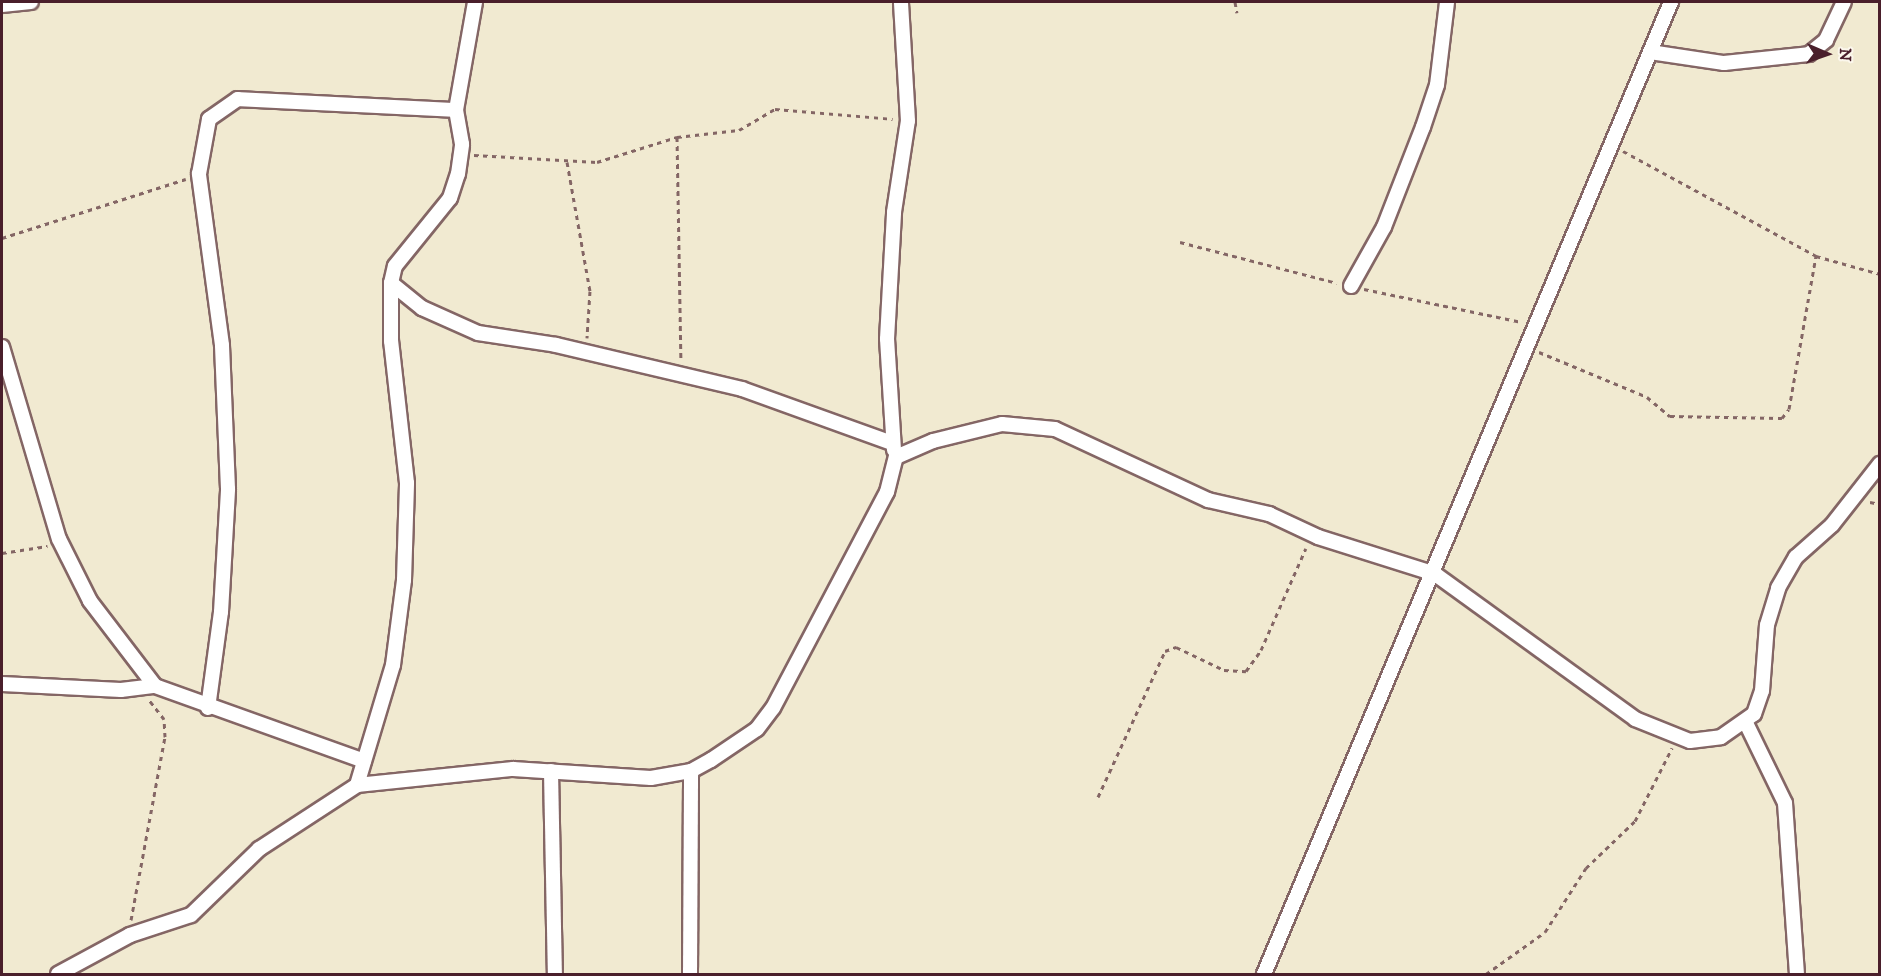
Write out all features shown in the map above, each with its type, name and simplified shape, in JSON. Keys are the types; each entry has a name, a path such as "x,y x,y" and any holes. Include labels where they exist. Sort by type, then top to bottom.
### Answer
{"street":[{"path":"2,5 31,2"},
{"path":"357,785 393,664 404,580 407,483 391,283 395,266 450,198 462,144 456,110 476,2"},
{"path":"58,975 130,935 191,915 259,849 357,785 488,770 551,771 651,778 691,771 757,729 773,708 887,492 896,457 892,443 889,278 908,121 901,2"},
{"path":"1351,286 1384,227 1423,127 1437,85 1447,2"},
{"path":"1264,975 1338,788 1435,574 1608,143 1671,2"},
{"path":"1650,52 1724,63 1809,54 1826,40 1844,2"},
{"path":"208,708 221,612 228,489 222,345 199,174 209,119 238,99 456,110"},
{"path":"391,283 422,308 478,333 764,396 892,443"},
{"path":"2,347 60,539 90,602 155,686 208,708 364,761"},
{"path":"896,457 986,428 1037,424 1208,500 1269,514 1318,537 1435,574 1635,719 1677,739 1706,741 1746,723 1759,706 1763,644 1778,588 1796,557 1832,525 1880,465"},
{"path":"2,684 134,689 155,686"},
{"path":"1746,723 1785,803 1797,975"},
{"path":"551,771 555,975"},
{"path":"690,975 691,771"}],"path":[{"path":"1235,2 1237,13"},
{"path":"462,144 486,159 597,162 678,137 739,130 775,109 908,121"},
{"path":"678,137 681,378"},
{"path":"1608,143 1816,256 1880,274"},
{"path":"567,162 590,291 585,355"},
{"path":"2,238 199,174"},
{"path":"1527,345 1559,364 1647,397 1670,416 1776,420 1789,409 1816,256"},
{"path":"1098,797 1165,651 1176,647 1224,670 1246,671 1261,650 1298,558 1318,537"},
{"path":"2,553 32,552 60,539"},
{"path":"130,935 165,737 161,712 134,689"},
{"path":"1486,975 1545,932 1586,868 1635,821 1677,739"}]}
